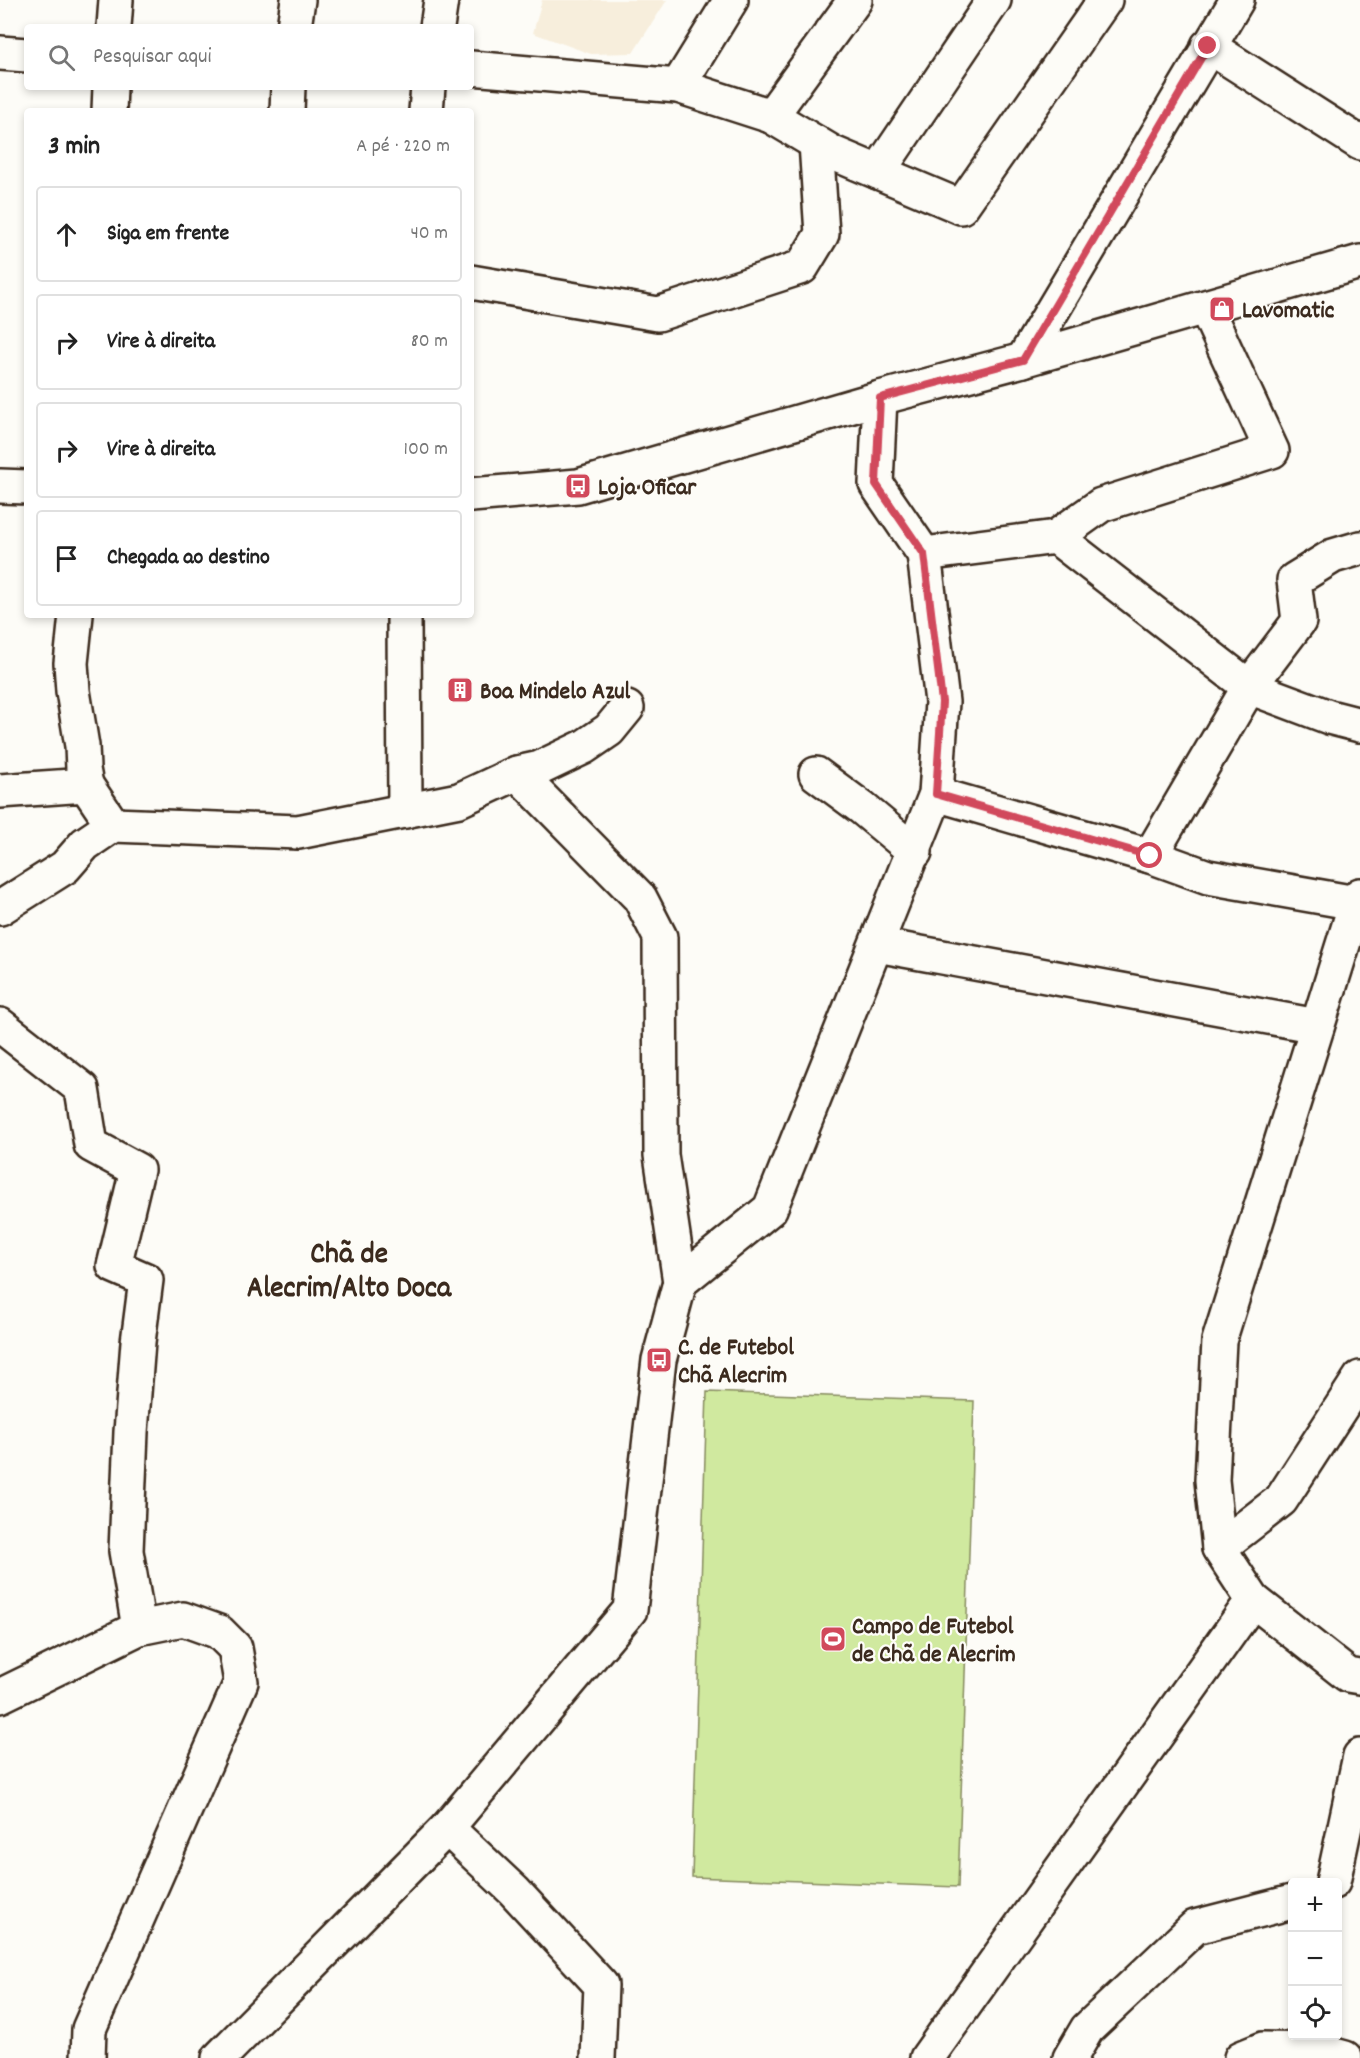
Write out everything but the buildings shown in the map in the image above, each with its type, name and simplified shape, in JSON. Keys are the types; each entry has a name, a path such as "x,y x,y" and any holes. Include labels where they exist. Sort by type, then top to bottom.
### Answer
{"street":[{"path":"114,24 116,0"},
{"path":"294,24 298,0"},
{"path":"437,24 441,0"},
{"path":"678,86 731,0"},
{"path":"771,116 855,0"},
{"path":"878,172 994,0"},
{"path":"474,68 678,86 771,116 833,153 961,207 1105,0"},
{"path":"1023,360 1237,0"},
{"path":"1208,46 1360,143"},
{"path":"0,53 24,55"},
{"path":"109,108 110,90"},
{"path":"287,108 288,90"},
{"path":"426,108 428,90"},
{"path":"474,283 658,314 802,267 822,234 816,143"},
{"path":"474,495 578,486 880,398 1206,308 1360,262"},
{"path":"924,554 1056,537 1101,505 1272,451 1206,308"},
{"path":"680,1282 770,1209 915,852 936,794 942,702 924,554 876,484 880,398"},
{"path":"0,486 24,487"},
{"path":"1056,537 1249,687 1329,717 1360,725"},
{"path":"1150,856 1249,687 1299,621 1294,580 1333,556 1360,548"},
{"path":"76,618 71,663 82,746 82,769 86,784 113,825"},
{"path":"404,618 405,811"},
{"path":"0,908 65,867 85,844 113,825 298,832 459,800 517,773 540,768 584,747 609,730 627,708"},
{"path":"219,2058 447,1827 630,1610 659,1360 680,1282 660,1155 660,936 639,898 517,773"},
{"path":"816,774 915,852"},
{"path":"0,791 86,784"},
{"path":"936,794 1150,856 1208,878 1358,899 1219,1341 1212,1480 1219,1548 1253,1599 1348,1675 1360,1677"},
{"path":"877,945 1317,1026"},
{"path":"0,1025 82,1089 91,1144 136,1170 114,1266 147,1280 138,1342 126,1551 139,1628"},
{"path":"1219,1548 1281,1500 1360,1378"},
{"path":"927,2058 1253,1599"},
{"path":"0,1696 139,1628 183,1619 219,1632 236,1648 242,1682 89,2029 88,2058"},
{"path":"1334,1878 1360,1755"},
{"path":"447,1827 514,1891 601,1985 598,2058"},
{"path":"1070,2058 1087,2029 1195,1927 1288,1903"},
{"path":"1241,2058 1263,2049 1317,2050 1345,2058"}],"shaded area":[{"path":"542,0 667,0 633,53 591,54 533,33"}],"green space":[{"name":"Campo de Futebol de Chã de Alecrim","path":"707,1392 974,1401 958,1887 692,1877"}],"place":[{"name":"Lavomatic","path":"1222,309"},
{"name":"Loja Oficar","path":"578,486"},
{"name":"Boa Mindelo Azul","path":"460,690"},
{"name":"C. de Futebol Chã Alecrim","path":"659,1360"},
{"name":"Campo de Futebol de Chã de Alecrim","path":"833,1639"}],"district":[{"name":"Chã de Alecrim/Alto Doca","path":"349,1269"}],"route":[{"path":"1150,856 936,794 942,702 924,554 876,484 880,398 1023,360 1208,46"}]}
